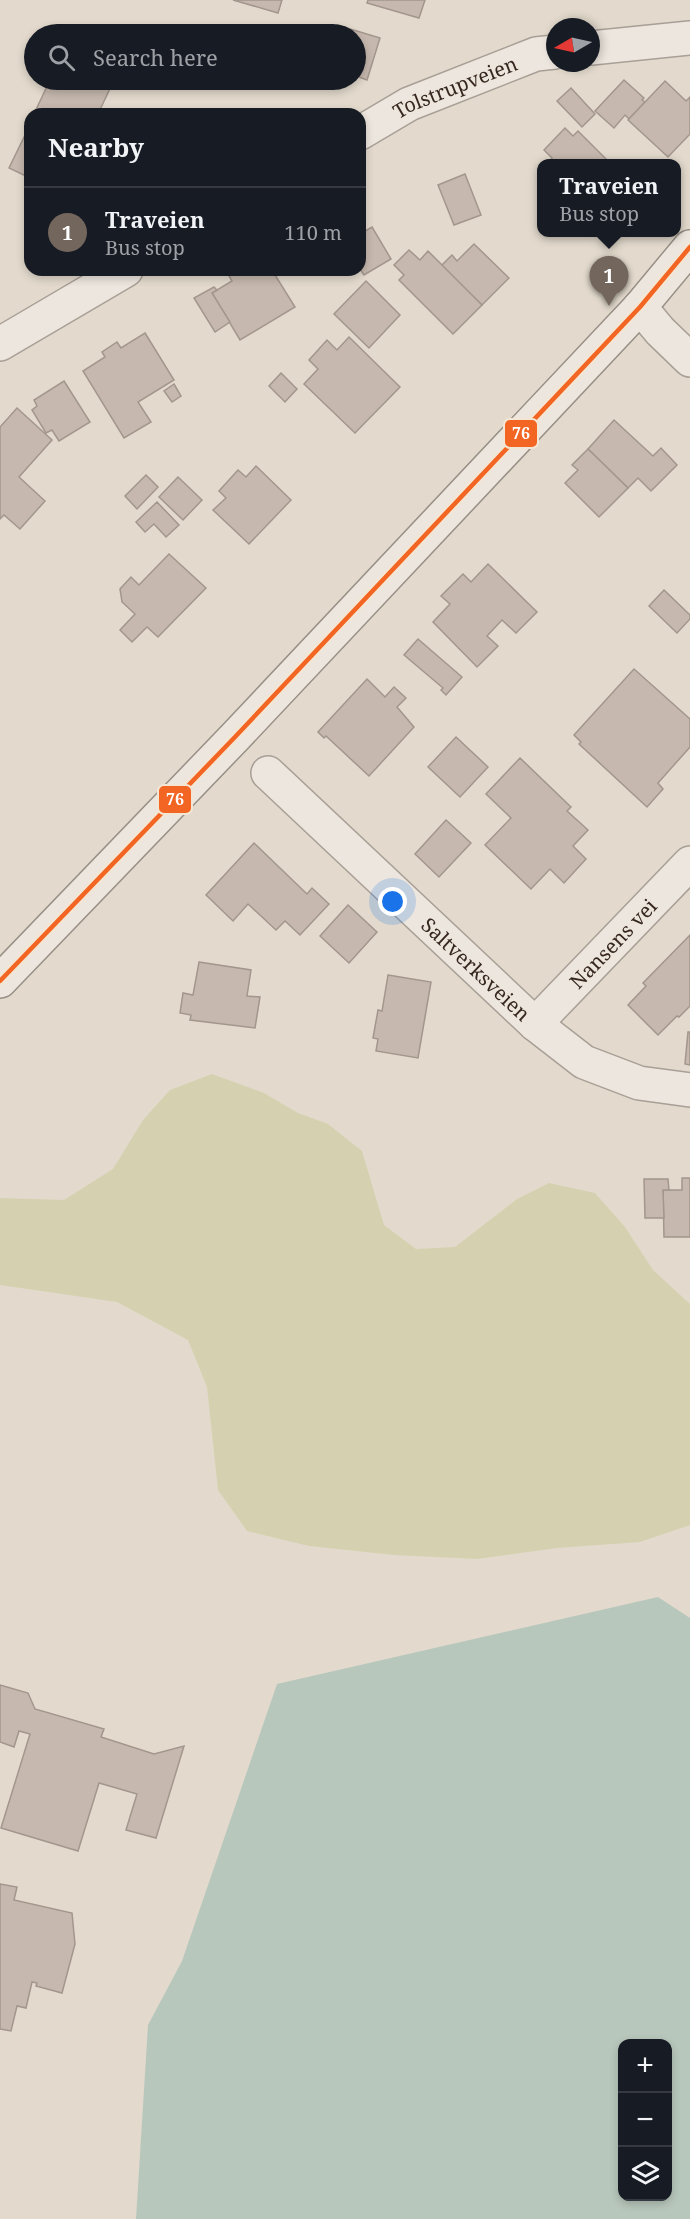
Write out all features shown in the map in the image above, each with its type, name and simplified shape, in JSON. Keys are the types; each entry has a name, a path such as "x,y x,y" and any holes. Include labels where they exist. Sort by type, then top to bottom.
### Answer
{"street":[{"path":"600,47 690,38"},
{"name":"Tolstrupveien","path":"366,129 409,104 536,54 546,53"},
{"path":"0,981 235,737 640,307 690,247"},
{"path":"0,344 116,276"},
{"path":"640,307 660,331 690,360"},
{"name":"Saltverksveien","path":"268,773 535,1024 584,1062 639,1083 690,1090"},
{"name":"Nansens vei","path":"535,1024 690,863"}],"shaded area":[{"path":"212,1074 264,1093 298,1113 328,1124 362,1151 384,1225 416,1249 455,1247 517,1199 549,1183 595,1193 625,1227 653,1270 690,1304 690,1525 640,1542 557,1548 477,1559 394,1555 309,1546 247,1531 218,1490 207,1387 188,1340 117,1302 0,1285 0,1198 64,1200 113,1169 143,1120 170,1090"},
{"path":"658,1597 690,1618 690,2219 136,2219 148,2025 182,1961 277,1684"}],"building":[{"path":"233,0 282,0 278,13"},
{"path":"368,0 425,0 419,18 367,3"},
{"path":"366,34 380,38 366,80"},
{"path":"624,80 644,98 642,100 645,102 629,119 625,115 614,128 595,111"},
{"path":"665,81 686,101 690,97 690,134 668,157 628,120"},
{"path":"571,88 595,114 582,127 557,101"},
{"path":"45,90 109,90 101,108 37,108"},
{"path":"565,128 573,136 578,131 606,159 551,159 544,150"},
{"path":"24,137 24,175 9,168"},
{"path":"465,174 481,215 454,225 438,185"},
{"path":"372,227 391,259 366,274 366,230"},
{"path":"474,244 509,278 482,305 441,266 452,255 457,261"},
{"path":"409,250 420,260 428,251 482,305 453,334 399,280 404,275 394,265"},
{"path":"229,276 276,276 295,307 240,340 212,293 232,281"},
{"path":"366,281 400,315 369,348 334,314"},
{"path":"214,287 217,290 212,293 230,322 215,332 194,298"},
{"path":"145,333 174,380 138,402 151,422 124,438 83,371 105,357 102,352 117,342 121,348"},
{"path":"349,337 400,387 355,433 304,384 318,369 309,360 327,340 337,350"},
{"path":"281,373 297,389 285,402 269,386"},
{"path":"64,381 90,422 59,441 52,430 46,433 32,410 37,406 34,400"},
{"path":"174,384 181,396 172,402 164,391"},
{"path":"17,408 52,440 19,477 45,501 20,529 4,515 0,519 0,427"},
{"path":"614,420 653,456 661,448 677,465 651,491 638,478 628,488 588,449"},
{"path":"588,449 628,488 599,517 565,483 578,470 572,465"},
{"path":"256,466 291,500 249,544 213,510 226,498 219,491 238,470 246,477"},
{"path":"146,475 158,487 137,509 125,496"},
{"path":"178,477 202,500 183,520 159,497"},
{"path":"157,502 179,525 166,537 154,524 145,532 136,522"},
{"path":"169,554 206,588 158,637 147,627 132,642 120,630 135,614 122,602 120,589 131,577 139,585"},
{"path":"488,564 537,612 516,633 502,620 487,636 498,646 477,667 433,622 450,604 441,596 463,574 471,582"},
{"path":"664,590 690,615 690,619 677,633 649,606"},
{"path":"418,639 462,677 446,695 441,690 443,688 404,655"},
{"path":"634,669 690,719 690,747 658,783 663,789 647,807 579,744 581,742 574,735"},
{"path":"367,679 385,697 394,687 406,698 397,707 414,727 369,776 326,736 324,738 318,732"},
{"path":"456,737 488,767 460,797 428,767"},
{"path":"520,758 571,807 567,811 588,830 573,846 586,859 564,883 550,869 531,889 485,845 511,818 486,794"},
{"path":"446,820 471,843 439,877 415,854"},
{"path":"254,843 307,894 312,888 329,904 300,935 285,921 276,930 248,904 233,921 206,895"},
{"path":"348,905 377,932 349,963 320,936"},
{"path":"690,935 690,1006 658,1035 628,1005 646,986 643,983"},
{"path":"199,962 251,970 247,996 260,997 255,1028 190,1020 191,1015 180,1013 183,993 193,995"},
{"path":"388,975 431,982 418,1058 376,1051 378,1039 373,1038 378,1010 382,1011"},
{"path":"688,1032 690,1032 690,1065 685,1064"},
{"path":"682,1178 690,1178 690,1237 664,1237 663,1190 682,1190"},
{"path":"644,1179 668,1179 669,1190 663,1190 664,1218 645,1218"},
{"path":"0,1685 28,1693 35,1709 104,1729 101,1737 154,1754 184,1746 156,1838 126,1830 137,1794 99,1783 78,1851 1,1828 30,1734 19,1731 14,1747 0,1742"},
{"path":"0,1884 17,1887 14,1900 72,1913 75,1944 62,1993 36,1986 37,1983 32,1982 26,2008 17,2006 11,2031 0,2029"}],"transit line":[{"name":"76","path":"0,981 235,737 640,307 690,247"}],"place":[{"name":"Traveien","path":"609,306"}]}
